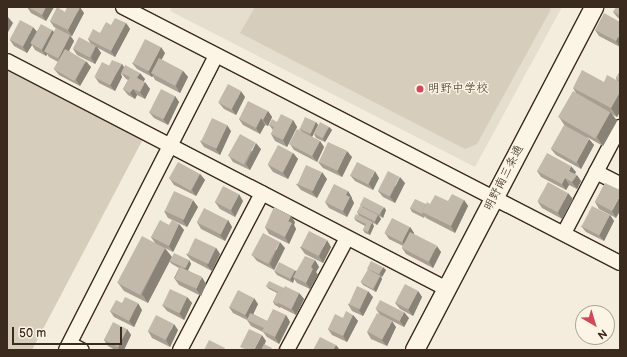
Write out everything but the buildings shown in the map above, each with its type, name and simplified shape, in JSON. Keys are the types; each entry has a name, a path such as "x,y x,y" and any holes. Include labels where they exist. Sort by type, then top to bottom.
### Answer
{"street":[{"path":"123,7 620,263"},
{"name":"明野南三条通","path":"415,350 594,7"},
{"path":"82,350 68,347 216,56"},
{"path":"7,61 447,289"},
{"path":"564,233 620,127"},
{"path":"596,172 620,184"},
{"path":"180,350 262,193"},
{"path":"287,350 348,238"}],"shaded area":[{"name":"明野中学校","path":"172,7 562,7 475,167 170,11"},
{"name":"明野中学校","path":"255,7 548,7 551,9 477,144 465,149 240,33"},
{"path":"7,69 143,139 32,350 7,350"}],"place":[{"name":"明野中学校","path":"420,89"}]}
